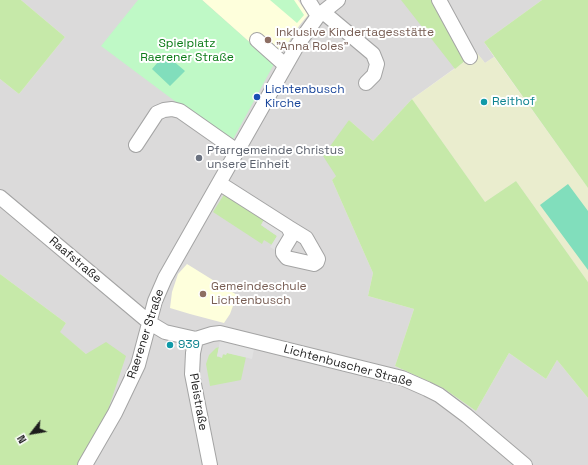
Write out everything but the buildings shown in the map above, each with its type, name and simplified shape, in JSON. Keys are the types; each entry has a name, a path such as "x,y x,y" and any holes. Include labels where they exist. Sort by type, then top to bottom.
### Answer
{"street":[{"path":"308,0 320,14 373,54 377,64 374,75 366,83"},
{"name":"Raerener Straße","path":"85,465 115,413 138,365 155,301 165,278 285,65 308,28 320,14 338,0"},
{"path":"439,0 470,56"},
{"path":"257,40 285,65"},
{"path":"136,145 157,113 172,109 180,112 237,151"},
{"path":"219,183 288,227"},
{"name":"Raafstraße","path":"0,198 150,322"},
{"name":"Lichtenbuscher Straße","path":"150,322 165,332 196,339 212,334 220,334 402,378 439,395 467,416 525,465"},
{"name":"Pleistraße","path":"196,339 192,353 192,374 210,465"}],"shaded area":[{"path":"21,0 542,0 484,42 494,57 485,63 477,53 466,60 412,99 373,141 349,120 336,176 332,180 373,273 368,296 414,309 395,366 443,388 476,411 509,353 546,379 557,360 588,398 588,465 80,465 86,354 59,332 66,323 0,274 0,79 19,94 65,37"},
{"name":"Inklusive Kindertagesstätte \"Anna Roles\"","path":"202,0 298,0 308,15 274,64"},
{"path":"477,53 485,63 494,57 588,188 588,282 516,181 485,202 412,99"},
{"path":"265,218 284,230 287,237 278,252 270,247 277,236 261,225"},
{"name":"Gemeindeschule Lichtenbusch","path":"187,264 237,295 230,314 224,323 170,308 172,292 178,274"},
{"path":"220,341 254,349 252,359 227,353 226,355 223,354 222,358 217,356"}],"green space":[{"path":"0,0 21,0 65,37 19,94 0,79"},
{"name":"Spielplatz Raerener Straße","path":"138,0 202,0 274,64 231,143 101,46"},
{"path":"270,0 294,0 304,15 297,23"},
{"path":"401,0 436,0 466,60 455,69"},
{"path":"542,0 588,0 588,188 484,42"},
{"path":"165,54 185,71 170,86 152,69"},
{"path":"412,99 485,202 516,181 588,282 588,398 557,360 546,379 509,353 476,411 443,388 395,366 414,309 368,296 373,273 332,180 336,176 323,156 349,120 373,141"},
{"path":"568,184 588,211 588,270 540,205"},
{"path":"225,193 265,218 261,225 277,236 272,245 264,240 262,244 213,212"},
{"path":"0,274 66,323 60,332 86,354 106,342 126,356 108,410 96,438 80,465 0,465"},
{"path":"219,347 217,357 227,353 246,357 241,380 210,386 206,364 209,355"}],"place":[{"name":"Inklusive Kindertagesstätte \"Anna Roles\"","path":"268,40"},
{"name":"Lichtenbusch Kirche","path":"257,97"},
{"name":"Reithof","path":"484,102"},
{"name":"Pfarrgemeinde Christus unsere Einheit","path":"199,158"},
{"name":"Gemeindeschule Lichtenbusch","path":"203,294"},
{"name":"939","path":"170,345"}]}
